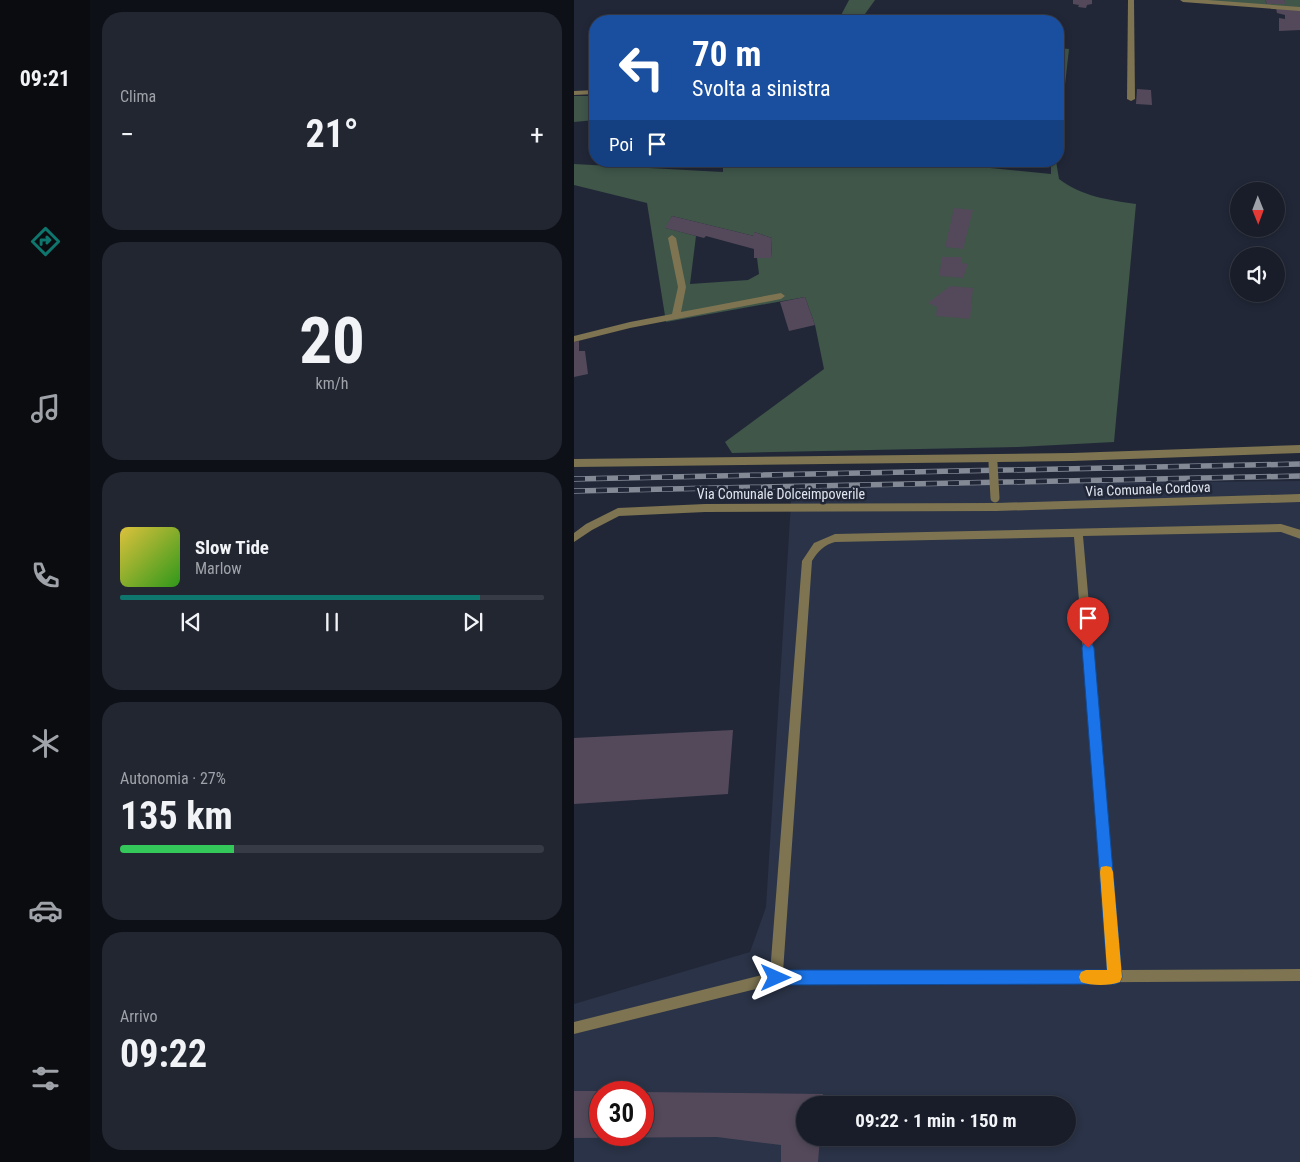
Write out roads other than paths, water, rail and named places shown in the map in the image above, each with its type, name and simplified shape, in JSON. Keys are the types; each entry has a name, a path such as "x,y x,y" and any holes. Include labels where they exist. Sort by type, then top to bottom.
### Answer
{"street":[{"path":"1131,0 1131,98"},
{"path":"1183,0 1300,9"},
{"path":"574,93 589,92"},
{"path":"672,238 682,287 676,316"},
{"path":"574,339 676,316 781,296"},
{"path":"574,463 993,461 1300,449"},
{"path":"993,461 996,502"},
{"name":"Via Comunale Cordova","path":"996,502 1300,498"},
{"name":"Via Comunale Dolceimpoverile","path":"574,538 588,527 618,512 705,508 996,502"},
{"path":"776,978 807,562 813,549 821,541 835,538 1281,528 1300,535"},
{"path":"1078,532 1115,977"},
{"path":"574,1028 776,978 1300,976"}],"railway":[{"path":"574,479 1301,464"},
{"path":"574,491 1301,476"}]}
